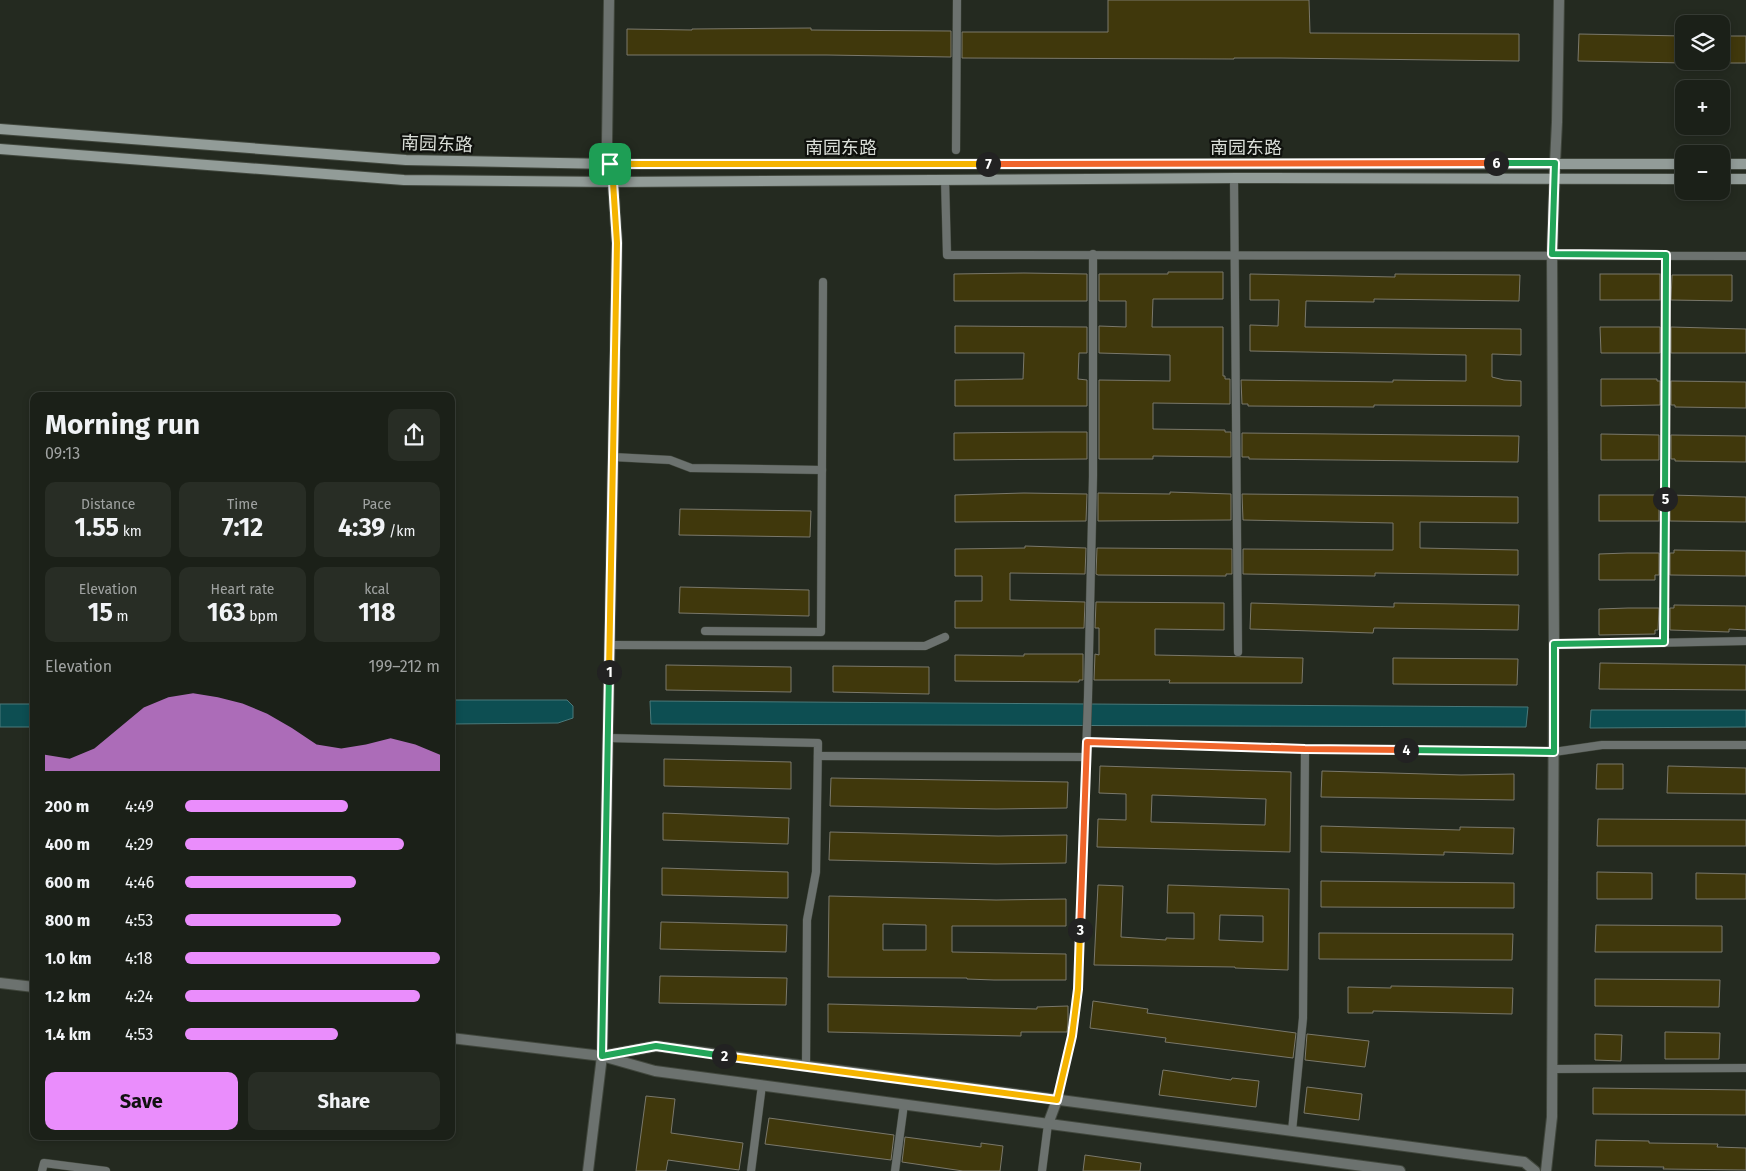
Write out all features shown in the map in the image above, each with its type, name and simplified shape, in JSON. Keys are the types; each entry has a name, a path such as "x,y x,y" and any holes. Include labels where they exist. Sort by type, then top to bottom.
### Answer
{"main road":[{"name":"南园东路","path":"0,129 406,160 610,164 1675,164"},
{"name":"南园东路","path":"0,149 404,180 613,182 1234,178 1675,179"},
{"path":"1730,164 1746,164"},
{"path":"1730,179 1746,178"}],"street":[{"path":"588,1171 602,1056 610,645 617,243 613,182 607,143 609,0"},
{"path":"1546,1171 1552,1117 1554,644 1552,254 1559,0"},
{"path":"0,983 30,987"},
{"path":"455,1038 602,1056 656,1071 1360,1168 1400,1171"},
{"path":"602,1056 656,1046 1524,1162 1535,1171"},
{"path":"1048,1124 1057,1100"}],"lane":[{"path":"956,150 958,0"},
{"path":"1234,178 1238,652"},
{"path":"945,179 947,254 1552,254 1746,256"},
{"path":"1057,1100 1072,1036 1078,989 1087,742 1093,467 1093,254"},
{"path":"1664,642 1666,255"},
{"path":"705,631 821,632 823,282"},
{"path":"613,457 670,460 691,468 822,470"},
{"path":"610,645 925,646 946,637"},
{"path":"1554,644 1746,641"},
{"path":"608,738 818,743 816,872 806,920 806,1066"},
{"path":"1087,742 1305,749 1554,752 1602,745 1746,745"},
{"path":"1292,1131 1303,1018 1305,749"},
{"path":"818,756 1085,757"},
{"path":"1552,1069 1746,1068"},
{"path":"752,1171 762,1085"},
{"path":"895,1171 904,1104"},
{"path":"1042,1171 1048,1124"},
{"path":"42,1171 44,1163 106,1171"}],"water":[{"path":"455,700 567,700 573,706 573,718 558,723 455,724"},
{"path":"650,701 1528,707 1526,727 651,724"},
{"path":"0,704 30,704 30,727 0,727"},
{"path":"1591,710 1746,710 1746,727 1590,728"}],"building":[{"path":"1108,0 1309,0 1310,33 1519,34 1519,61 1281,58 962,58 962,32 1108,32"},
{"path":"811,28 811,30 951,31 951,57 627,55 627,29"},
{"path":"1579,34 1675,36 1675,63 1578,61"},
{"path":"1730,36 1746,36 1746,63 1730,63"},
{"path":"1168,272 1223,272 1223,299 1153,299 1152,327 1223,327 1223,376 1225,376 1225,379 1230,379 1230,404 1153,403 1153,429 1225,430 1225,432 1231,432 1231,457 1153,456 1153,459 1099,459 1099,380 1170,381 1170,355 1099,353 1099,326 1126,327 1126,301 1099,301 1099,274 1168,274"},
{"path":"954,274 1087,274 1087,301 954,301"},
{"path":"1250,274 1395,277 1395,274 1520,275 1519,301 1374,299 1374,302 1306,301 1305,327 1521,329 1521,355 1492,354 1492,377 1521,381 1521,406 1374,405 1374,407 1248,406 1248,404 1242,404 1241,380 1466,381 1466,355 1250,351 1250,325 1278,326 1279,300 1250,300"},
{"path":"1600,274 1660,274 1660,300 1600,300"},
{"path":"1672,275 1732,275 1732,301 1671,300"},
{"path":"955,326 1087,327 1087,353 1079,353 1078,379 1087,380 1087,406 955,406 955,380 1023,379 1024,353 955,353"},
{"path":"1600,327 1660,327 1660,353 1601,353"},
{"path":"1671,327 1746,329 1746,353 1671,353"},
{"path":"1601,379 1657,379 1657,381 1660,381 1660,405 1601,406"},
{"path":"1671,381 1746,382 1746,408 1675,407 1675,405 1671,405"},
{"path":"1087,432 1087,459 954,460 954,433"},
{"path":"1242,433 1519,436 1518,462 1249,459 1249,457 1242,457"},
{"path":"1601,434 1659,435 1659,460 1601,460"},
{"path":"1671,435 1746,436 1746,462 1675,461 1675,459 1671,459"},
{"path":"1170,492 1231,494 1231,520 1098,521 1098,493 1170,494"},
{"path":"1087,494 1086,521 955,522 955,495"},
{"path":"1242,494 1518,497 1518,523 1420,522 1420,548 1518,550 1518,575 1375,573 1375,576 1243,574 1243,549 1393,550 1393,523 1243,520"},
{"path":"1599,495 1659,495 1659,521 1599,521"},
{"path":"1670,495 1746,497 1746,522 1670,521"},
{"path":"680,509 811,511 810,537 679,535"},
{"path":"1025,546 1086,548 1085,574 1010,573 1010,600 1085,602 1084,628 955,628 955,601 982,601 982,576 955,576 955,549 1025,548"},
{"path":"1097,548 1232,549 1232,574 1226,574 1226,576 1098,575 1096,574"},
{"path":"1674,550 1746,551 1746,576 1670,575 1670,553 1674,553"},
{"path":"1659,553 1659,575 1655,575 1655,580 1599,580 1599,554"},
{"path":"680,587 809,590 809,616 679,613"},
{"path":"1096,602 1224,603 1224,630 1155,629 1155,655 1303,658 1302,683 1169,683 1170,680 1094,680 1095,654 1099,655 1099,628 1095,628"},
{"path":"1251,603 1394,607 1394,603 1519,605 1518,630 1374,628 1373,633 1250,629"},
{"path":"1674,605 1746,606 1746,630 1729,629 1729,632 1670,630 1670,608 1674,608"},
{"path":"1659,608 1658,630 1655,630 1655,634 1599,635 1599,609"},
{"path":"1024,654 1083,654 1083,680 1079,680 1079,682 955,681 955,655 1024,656"},
{"path":"1393,658 1518,659 1517,685 1393,684"},
{"path":"1600,663 1746,665 1746,690 1599,689"},
{"path":"666,665 791,667 791,692 666,690"},
{"path":"833,666 929,667 929,694 833,692"},
{"path":"664,759 791,762 791,789 664,786"},
{"path":"1597,764 1623,764 1623,789 1596,789"},
{"path":"1100,766 1291,772 1290,852 1097,847 1098,819 1126,820 1126,794 1099,793","holes":["1152,795 1266,799 1265,825 1151,822"]},
{"path":"1668,766 1746,768 1746,794 1667,793"},
{"path":"1322,771 1461,775 1514,774 1514,800 1321,797"},
{"path":"831,778 1068,782 1067,808 996,809 830,806"},
{"path":"663,813 789,818 788,844 663,840"},
{"path":"1598,819 1746,820 1746,846 1597,846"},
{"path":"1321,826 1460,830 1460,827 1514,828 1513,854 1444,852 1444,855 1321,852"},
{"path":"830,832 998,836 1067,835 1066,863 996,864 829,860"},
{"path":"662,868 788,872 788,898 662,895"},
{"path":"1597,872 1652,873 1652,899 1597,899"},
{"path":"1696,873 1746,874 1746,899 1696,899"},
{"path":"1321,881 1514,883 1514,908 1321,907"},
{"path":"1098,885 1123,886 1121,937 1166,940 1166,938 1194,939 1194,913 1167,913 1168,885 1289,889 1288,970 1235,967 1094,965","holes":["1220,915 1263,916 1263,942 1219,940"]},
{"path":"829,896 996,900 1066,899 1066,926 952,926 952,952 1066,954 1066,980 828,977","holes":["883,924 926,925 926,950 883,950"]},
{"path":"661,922 787,925 786,952 660,949"},
{"path":"1596,925 1722,926 1722,952 1595,952"},
{"path":"1319,933 1513,934 1512,960 1319,959"},
{"path":"660,976 787,978 786,1005 659,1003"},
{"path":"1595,979 1720,980 1719,1007 1595,1006"},
{"path":"1391,986 1513,988 1512,1014 1373,1011 1373,1013 1348,1013 1348,987 1391,988"},
{"path":"1093,1001 1148,1009 1147,1013 1296,1033 1293,1058 1165,1042 1166,1038 1090,1028"},
{"path":"828,1004 1037,1009 1037,1007 1068,1006 1068,1022 1067,1032 1021,1032 1021,1036 828,1032"},
{"path":"1665,1032 1720,1033 1719,1059 1665,1059"},
{"path":"1307,1034 1369,1041 1365,1067 1305,1060"},
{"path":"1595,1034 1622,1035 1621,1061 1595,1060"},
{"path":"1163,1070 1231,1080 1232,1078 1259,1081 1256,1107 1159,1095"},
{"path":"1307,1087 1362,1094 1359,1120 1304,1113"},
{"path":"1593,1088 1746,1090 1746,1115 1593,1114"},
{"path":"646,1096 675,1099 671,1133 743,1143 739,1170 668,1160 666,1171 636,1171"},
{"path":"769,1118 894,1135 891,1160 765,1144"},
{"path":"905,1137 981,1147 981,1143 1003,1146 1000,1171 963,1171 902,1162"},
{"path":"1596,1140 1718,1144 1717,1147 1746,1148 1746,1170 1595,1166"},
{"path":"1085,1155 1141,1163 1140,1171 1083,1171"}],"route":[{"path":"1555,163 1552,254 1666,255 1664,642 1554,644 1554,752 1305,749 1087,742 1078,989 1072,1036 1057,1100 656,1046 602,1056 617,243 610,164 1555,163"}]}
